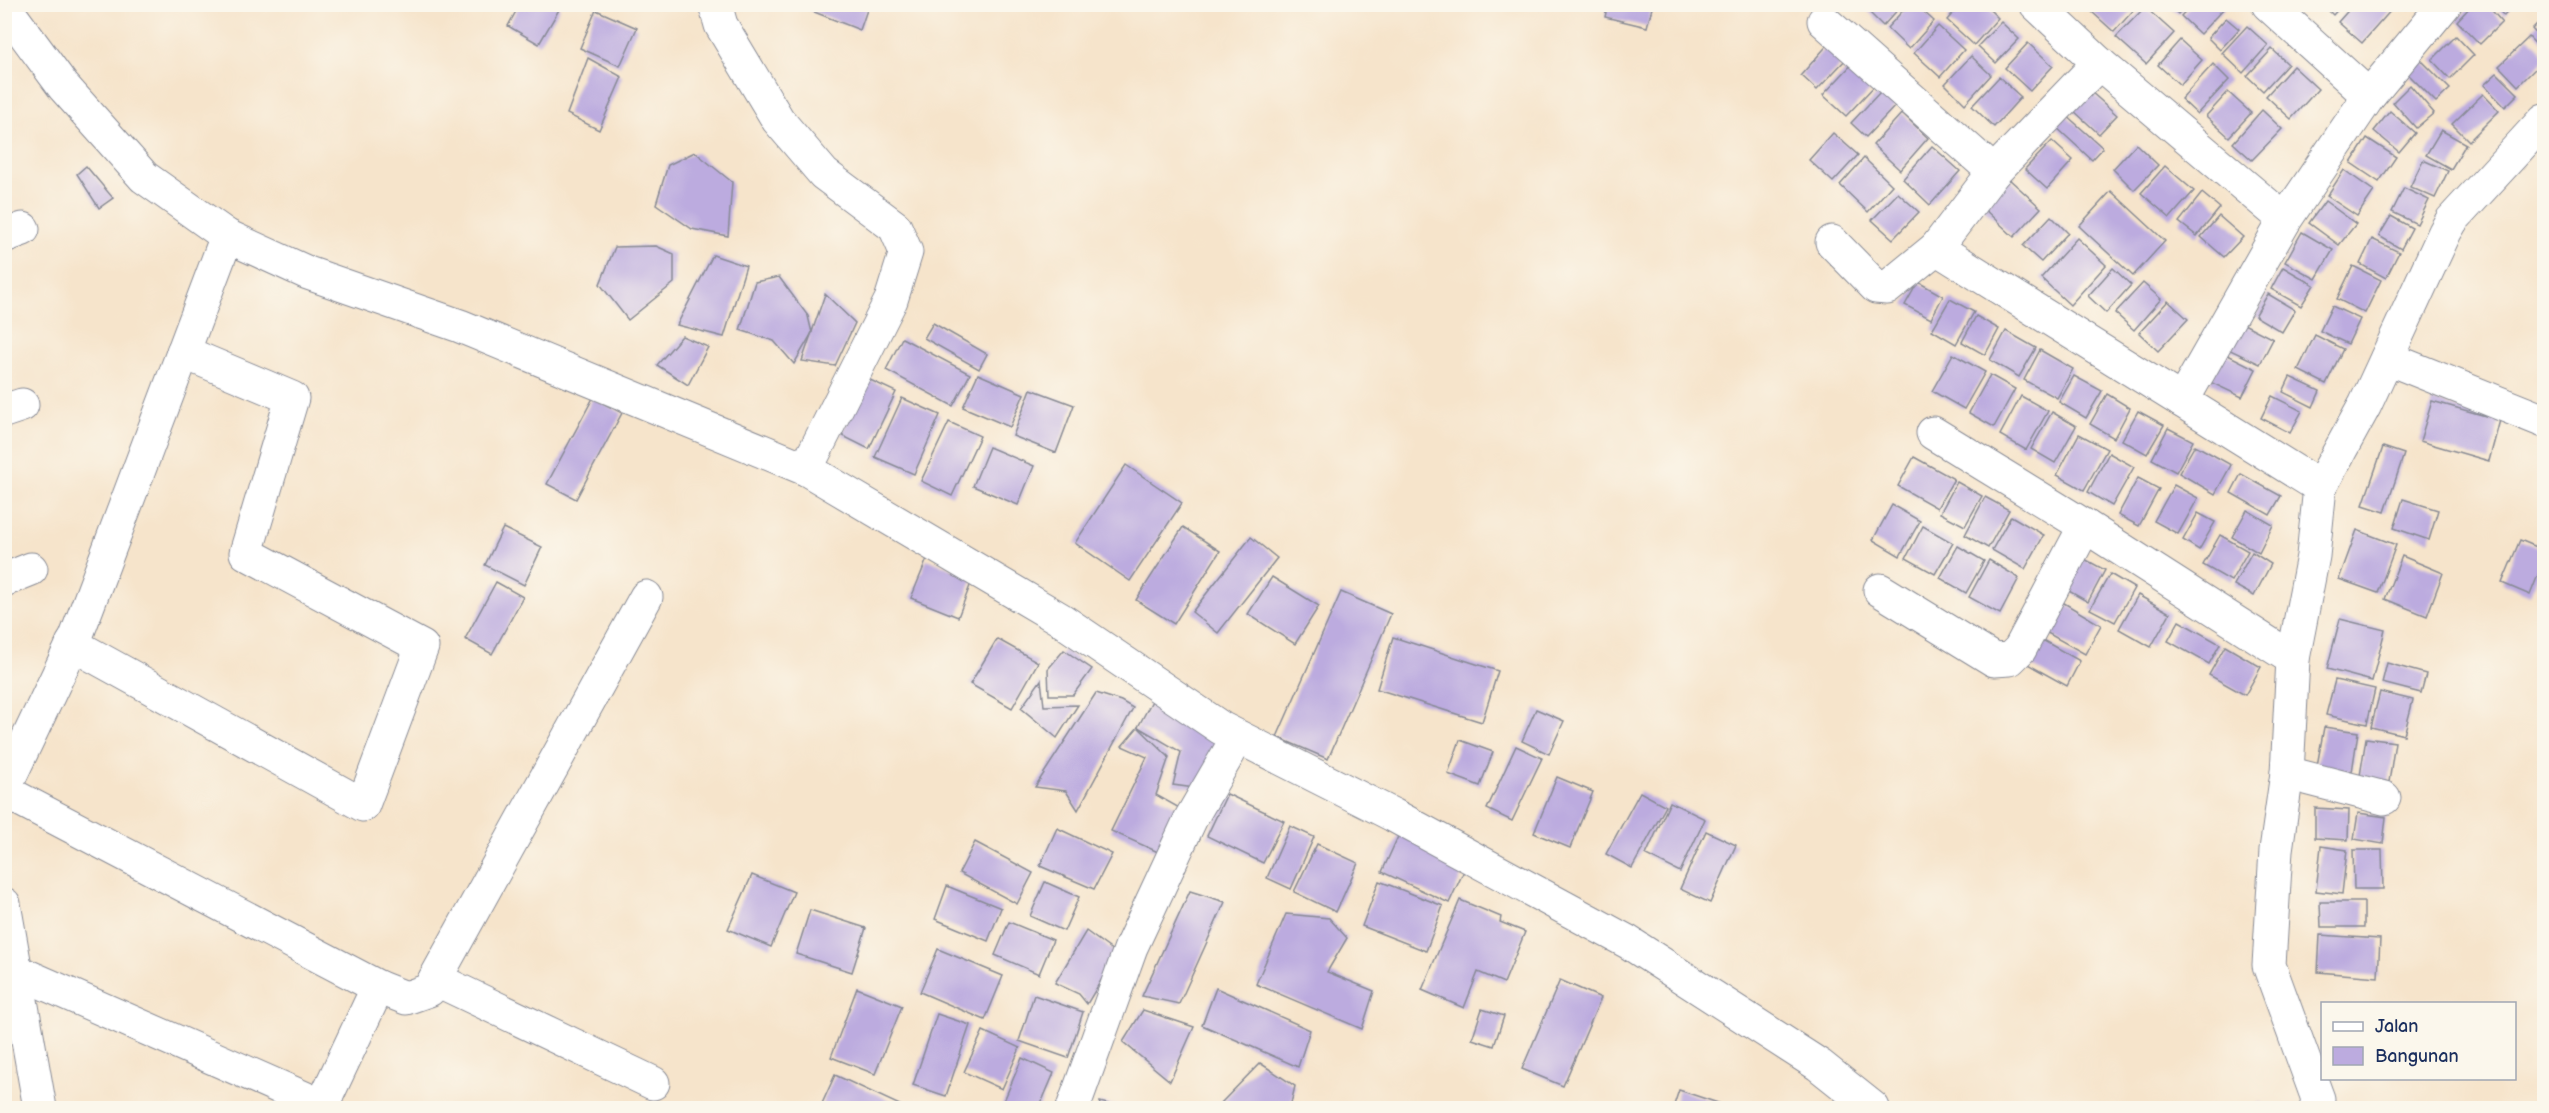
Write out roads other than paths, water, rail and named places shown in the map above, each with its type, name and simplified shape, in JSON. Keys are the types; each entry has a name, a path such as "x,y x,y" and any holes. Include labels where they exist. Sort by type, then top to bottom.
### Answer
{"street":[{"path":"715,4 721,25 778,120 824,174 895,227 906,252 891,300 806,469"},
{"path":"2036,4 2099,63 2285,220"},
{"path":"2268,4 2369,96"},
{"path":"2182,401 2285,220 2369,96 2445,4"},
{"path":"4,6 63,86 144,177 227,236 308,273 460,326 806,469 1060,619 1221,728 1393,815 1628,942 1819,1065 1873,1108"},
{"path":"1824,21 1994,172"},
{"path":"1832,242 1876,287 1887,288 1936,248 1994,172 2099,63"},
{"path":"2316,1108 2318,1099 2269,965 2276,850 2287,773 2293,660 2313,556 2320,487 2365,405 2452,220 2544,120"},
{"path":"227,236 72,644 4,790 378,987 406,998 429,990 646,597"},
{"path":"1936,248 2320,487"},
{"path":"72,644 363,805 422,647 246,553 292,398 183,352"},
{"path":"2387,358 2544,421"},
{"path":"1933,433 2085,526 2293,660"},
{"path":"1880,590 1994,660 2010,659 2020,649 2085,526"},
{"path":"1073,1108 1131,947 1191,818 1239,737"},
{"path":"2287,773 2384,798"},
{"path":"4,904 40,1108"},
{"path":"16,971 323,1108 378,987"},
{"path":"435,979 653,1083"}]}
